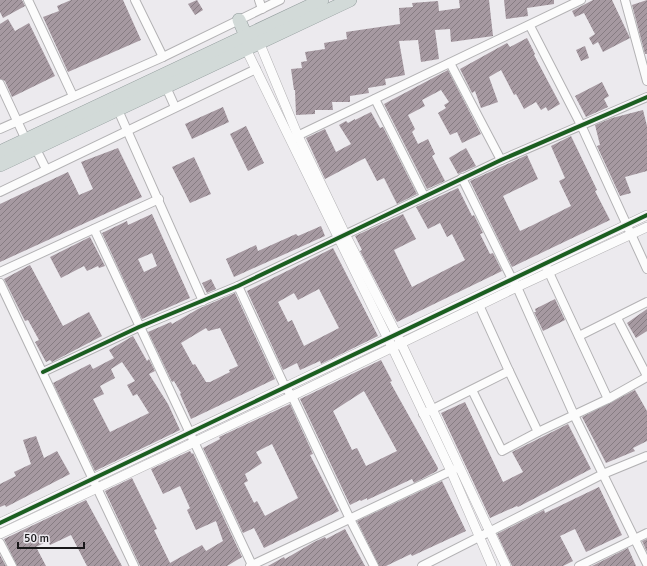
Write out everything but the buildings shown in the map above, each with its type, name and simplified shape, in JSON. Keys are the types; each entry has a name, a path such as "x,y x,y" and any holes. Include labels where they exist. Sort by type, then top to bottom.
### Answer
{"highway":[{"path":"0,152 31,144 118,110 166,87 322,0"},
{"path":"0,165 31,144 250,40 350,0"},
{"path":"239,20 250,40"}],"street":[{"path":"28,0 73,96"},
{"path":"135,0 163,57"},
{"path":"259,0 262,9"},
{"path":"0,129 163,57 280,0"},
{"path":"294,138 530,26 581,0"},
{"path":"625,0 647,81"},
{"path":"530,26 580,125 647,270"},
{"path":"250,40 256,69 294,138"},
{"path":"250,40 294,138 394,341 432,410 455,469 479,538 492,566"},
{"path":"450,64 501,160"},
{"path":"0,192 256,69"},
{"path":"0,84 18,120 46,169"},
{"path":"166,87 175,107"},
{"path":"43,372 139,327 238,286 501,160 647,97"},
{"path":"375,99 424,196"},
{"path":"118,110 159,199 203,301"},
{"path":"462,178 514,283 574,415 647,564"},
{"path":"0,272 159,199"},
{"path":"0,523 193,442 292,396 394,341 546,268 647,215"},
{"path":"546,268 647,227"},
{"path":"94,229 251,566 455,469"},
{"path":"546,268 608,398"},
{"path":"0,283 134,566"},
{"path":"0,534 189,432 285,386 478,306 514,283"},
{"path":"238,286 285,386 292,396 374,566"},
{"path":"579,336 647,302"},
{"path":"478,306 538,432"},
{"path":"472,390 502,451 647,377 617,318"},
{"path":"394,341 423,414 490,531 506,566"},
{"path":"423,414 508,371"},
{"path":"422,566 603,474 647,456"},
{"path":"579,566 647,533"},
{"path":"0,543 12,566"}],"cycle path":[{"path":"43,372 139,327 238,286 501,160 647,97"},
{"path":"0,523 647,215"}]}
